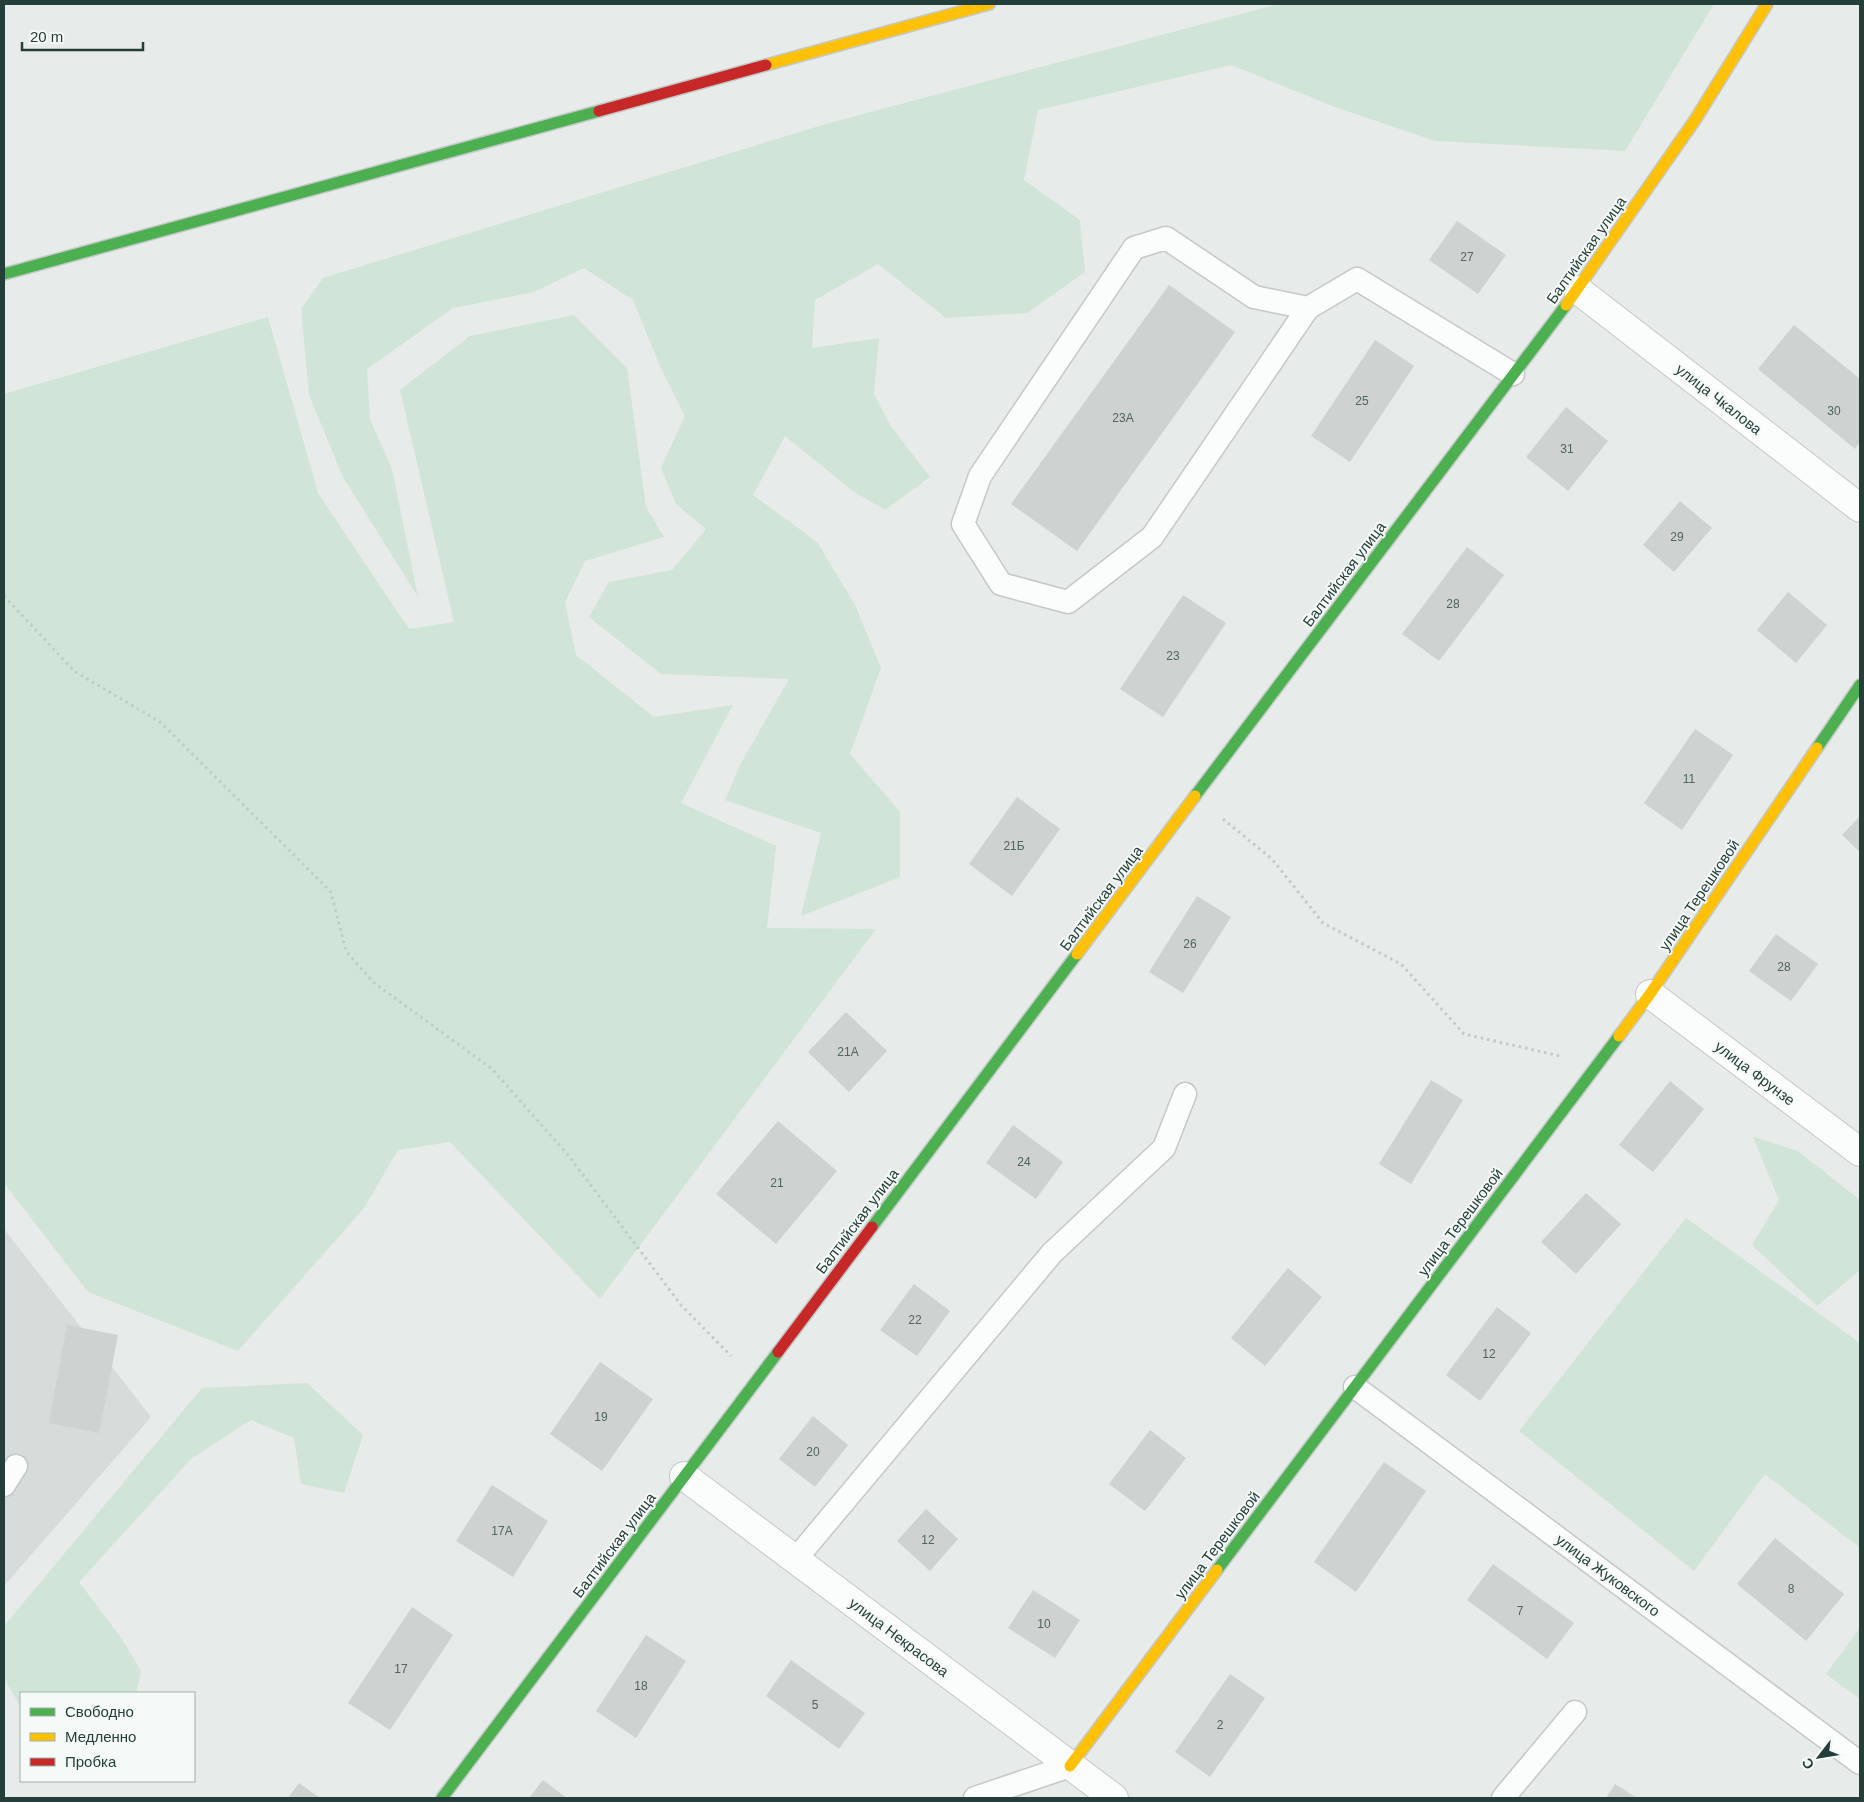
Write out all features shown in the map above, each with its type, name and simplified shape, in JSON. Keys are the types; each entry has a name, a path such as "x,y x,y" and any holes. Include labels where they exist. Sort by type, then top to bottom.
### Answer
{"main road":[{"path":"4,274 989,4"},
{"name":"Балтийская улица","path":"442,1798 1578,290 1695,120 1767,4"},
{"name":"улица Терешковой","path":"1070,1766 1650,994 1860,685"}],"street":[{"name":"улица Чкалова","path":"1578,290 1860,508"},
{"name":"улица Фрунзе","path":"1650,994 1860,1152"},
{"name":"улица Некрасова","path":"684,1476 1114,1798"}],"lane":[{"path":"1308,308 1254,297 1166,238 1134,248 980,476 963,524 1001,584 1068,602 1152,537 1308,308 1358,279 1513,374"},
{"path":"795,1560 1052,1253 1164,1148 1185,1094"},
{"name":"улица Жуковского","path":"1355,1387 1860,1763"},
{"path":"4,1485 16,1466"},
{"path":"1504,1798 1575,1712"},
{"path":"975,1798 1070,1766"}],"path":[{"path":"4,596 74,671 160,722 331,892 346,951 373,982 492,1069 568,1155 681,1305 756,1381"},
{"path":"1196,796 1272,859 1323,923 1401,964 1464,1034 1597,1065"}],"shaded area":[{"path":"4,1229 151,1417 4,1586"}],"green space":[{"path":"1279,4 1714,4 1625,151 1435,141 1335,107 1231,65 1038,110 1024,180 1080,220 1085,272 1027,313 946,318 878,264 815,300 812,348 879,338 874,394 890,425 930,477 885,510 853,491 785,436 753,495 817,542 855,605 881,668 850,754 900,812 900,877 801,916 821,833 725,800 740,765 789,679 661,674 589,617 609,582 672,570 706,529 676,504 661,468 685,416 660,366 633,300 584,268 534,292 453,308 367,369 370,419 392,469 418,597 343,477 309,395 301,309 323,278 829,123"},
{"path":"574,315 627,368 646,507 664,537 585,561 565,602 576,655 654,717 733,705 681,803 776,846 767,928 876,929 600,1299 450,1142 398,1150 364,1208 238,1351 88,1292 4,1183 4,394 268,317 318,493 409,629 454,622 400,390 470,336"},
{"path":"1753,1137 1798,1151 1860,1200 1860,1270 1817,1306 1752,1245 1779,1200"},
{"path":"1686,1218 1860,1343 1860,1548 1765,1474 1694,1571 1519,1431"},
{"path":"307,1383 363,1435 344,1493 301,1484 294,1438 251,1420 192,1458 79,1582 122,1639 141,1671 136,1692 20,1692 20,1705 4,1678 4,1626 202,1388"},
{"path":"1860,1628 1860,1699 1826,1674"}],"building":[{"path":"1457,221 1506,255 1478,294 1429,260"},
{"path":"1169,285 1235,332 1077,551 1011,504"},
{"path":"1794,325 1860,379 1860,442 1855,449 1758,369"},
{"path":"1375,340 1414,366 1350,462 1311,436"},
{"path":"1566,407 1608,441 1568,491 1526,457"},
{"path":"1680,501 1712,528 1674,572 1643,545"},
{"path":"1467,547 1504,575 1439,661 1402,634"},
{"path":"1788,592 1827,625 1796,663 1757,630"},
{"path":"1183,595 1226,623 1163,717 1120,689"},
{"path":"1695,729 1733,755 1682,830 1644,803"},
{"path":"1017,797 1060,829 1012,896 969,864"},
{"path":"1860,816 1860,852 1842,835"},
{"path":"1197,896 1231,917 1183,993 1149,972"},
{"path":"1776,934 1818,964 1791,1001 1749,971"},
{"path":"846,1012 887,1051 849,1092 808,1052"},
{"path":"1431,1080 1463,1100 1411,1184 1379,1164"},
{"path":"1670,1081 1704,1109 1653,1172 1619,1145"},
{"path":"778,1121 837,1171 776,1244 716,1194"},
{"path":"1013,1125 1063,1162 1036,1199 986,1163"},
{"path":"1586,1193 1621,1224 1576,1274 1541,1242"},
{"path":"1288,1268 1322,1297 1265,1366 1231,1338"},
{"path":"914,1284 950,1311 917,1356 880,1330"},
{"path":"1497,1307 1531,1333 1480,1401 1446,1375"},
{"path":"67,1325 118,1335 99,1433 49,1423"},
{"path":"600,1362 653,1399 602,1471 550,1434"},
{"path":"813,1416 848,1445 815,1487 779,1459"},
{"path":"1150,1430 1186,1458 1145,1511 1109,1484"},
{"path":"1384,1462 1426,1491 1356,1592 1314,1562"},
{"path":"492,1485 548,1521 513,1577 456,1541"},
{"path":"926,1509 958,1539 930,1571 897,1541"},
{"path":"1775,1538 1844,1594 1806,1641 1737,1584"},
{"path":"1493,1564 1574,1623 1547,1659 1467,1600"},
{"path":"1033,1590 1080,1620 1055,1658 1008,1628"},
{"path":"412,1607 453,1635 390,1730 348,1703"},
{"path":"646,1635 686,1661 636,1738 596,1711"},
{"path":"791,1660 865,1713 839,1749 766,1696"},
{"path":"1230,1674 1265,1698 1210,1777 1175,1752"},
{"path":"543,1780 567,1798 529,1798"},
{"path":"299,1783 320,1798 288,1798"},
{"path":"1615,1784 1637,1798 1606,1798"}],"traffic: fast":[{"path":"4,274 599,111"},
{"path":"1195,796 1566,305"},
{"path":"1817,748 1860,685"},
{"path":"872,1227 1077,954"},
{"path":"1217,1570 1619,1036"},
{"path":"442,1798 778,1352"}],"traffic: slow":[{"path":"766,65 989,4"},
{"path":"1566,305 1695,120 1767,4"},
{"path":"1619,1036 1650,994 1817,748"},
{"path":"1077,954 1195,796"},
{"path":"1070,1766 1217,1570"}],"traffic: jam":[{"path":"599,111 766,65"},
{"path":"778,1352 872,1227"}]}
